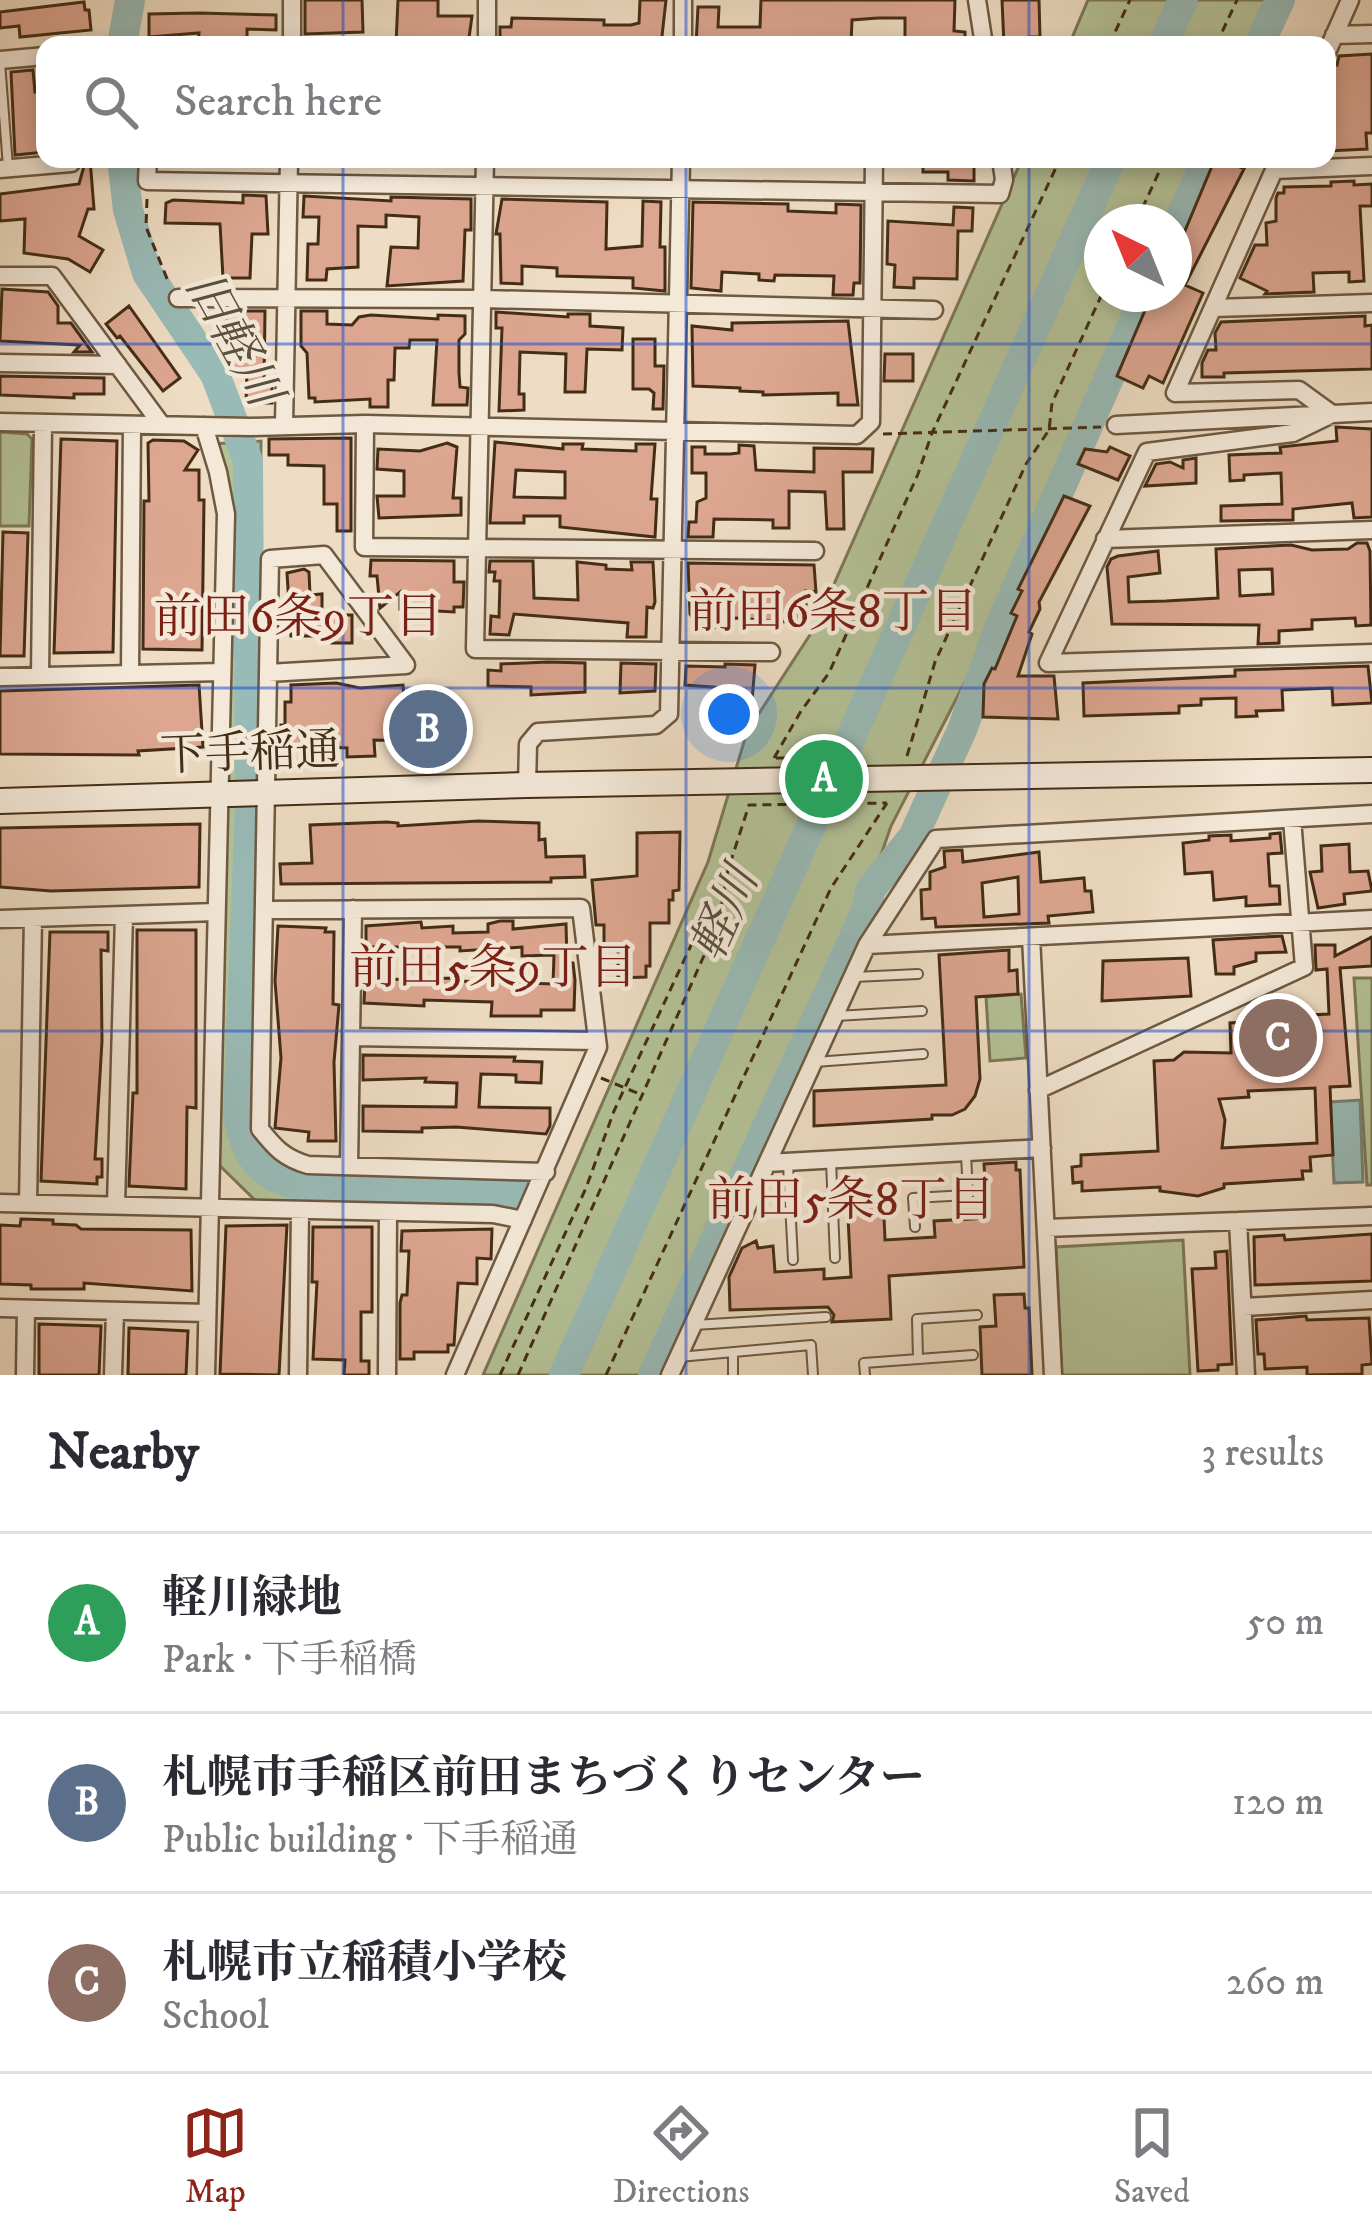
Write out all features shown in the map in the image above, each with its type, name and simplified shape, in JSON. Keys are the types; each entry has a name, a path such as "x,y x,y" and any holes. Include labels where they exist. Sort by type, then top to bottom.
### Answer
{"main road":[{"name":"下手稲通","path":"0,801 527,785 1372,770"}],"street":[{"path":"292,0 292,36"},
{"path":"487,0 487,36"},
{"path":"683,0 683,36"},
{"path":"977,0 983,36"},
{"path":"1334,36 1350,0"},
{"path":"1336,43 1372,34"},
{"path":"0,60 36,57"},
{"path":"1336,165 1372,166"},
{"path":"4,168 36,166"},
{"path":"148,168 147,181 1000,194 1002,168"},
{"path":"284,425 290,168"},
{"path":"485,168 475,649 771,652"},
{"path":"527,785 527,744 538,732 656,725 669,714 681,168"},
{"path":"0,422 857,435 871,422 874,168"},
{"path":"1275,168 1175,393 1299,390 1332,414"},
{"path":"0,276 52,276 161,424"},
{"path":"178,298 678,302 934,310"},
{"path":"1213,308 1372,303"},
{"path":"0,363 118,365"},
{"path":"1113,426 1372,412"},
{"path":"1332,414 1293,433 1147,452 1048,663 1372,653"},
{"path":"40,676 43,423"},
{"path":"365,424 364,547 815,551"},
{"path":"130,674 131,425"},
{"path":"206,1375 226,514 210,426"},
{"path":"1105,539 1372,530"},
{"path":"268,673 406,665 324,555 270,559 263,910 260,1129 289,1160 308,1165 546,1172"},
{"path":"0,677 222,672"},
{"path":"670,1375 852,977 936,839 1372,814"},
{"path":"1039,1090 1304,968 1292,819"},
{"path":"263,910 581,908 597,1042 546,1172 454,1375"},
{"path":"349,1166 353,909"},
{"path":"0,919 216,912"},
{"path":"116,1205 124,916"},
{"path":"28,1203 33,918"},
{"path":"868,945 1372,920"},
{"path":"1030,937 1053,1375"},
{"path":"352,1037 597,1042"},
{"path":"767,1163 1042,1148"},
{"path":"0,1203 494,1214 523,1220"},
{"path":"298,1375 300,1210"},
{"path":"387,1375 388,1212"},
{"path":"1046,1228 1372,1216"},
{"path":"1238,1221 1246,1375"},
{"path":"1243,1307 1372,1300"},
{"path":"0,1309 207,1312"},
{"path":"25,1375 26,1309"},
{"path":"113,1375 115,1311"}],"lane":[{"path":"0,60 4,168"},
{"path":"852,977 918,974"},
{"path":"834,1016 922,1011"},
{"path":"813,1062 923,1054"},
{"path":"915,1227 913,1198 968,1196 965,1153"},
{"path":"831,1160 835,1258"},
{"path":"788,1162 793,1260"},
{"path":"918,1359 917,1319 976,1315"},
{"path":"693,1325 826,1317"},
{"path":"678,1357 812,1345 813,1375"},
{"path":"733,1352 734,1375"},
{"path":"865,1375 864,1363 973,1355"}],"path":[{"path":"1113,36 1130,0"},
{"path":"1220,36 1237,0"},
{"path":"774,758 829,673 932,434 1056,168"},
{"path":"1144,204 1161,168"},
{"path":"147,181 146,226 178,298"},
{"path":"907,757 935,662 1026,464 1050,430 1052,403 1094,312"},
{"path":"857,435 1113,426"},
{"path":"518,1375 719,916 749,805 887,803 831,888 606,1375"},
{"path":"500,1375 699,928 719,916"},
{"path":"599,1077 642,1095"}],"green space":[{"path":"1088,0 1278,0 1262,36 1073,36"},
{"path":"1018,168 1200,168 1183,204 1084,204 1084,312 1132,312 967,678 891,826 848,950 651,1375 483,1375 708,862 747,732 815,627"},
{"path":"0,432 27,434 32,439 29,526 0,526"},
{"path":"261,441 255,1132 282,1159 536,1176 515,1213 258,1203 214,1160 229,506 213,444"},
{"path":"1354,978 1372,978 1372,1185 1367,1185"},
{"path":"1021,994 1026,1058 990,1061 986,997"},
{"path":"1183,1240 1190,1375 1062,1375 1056,1247"}],"water":[{"path":"1360,1100 1363,1182 1334,1183 1330,1102"}],"building":[{"path":"305,0 362,0 363,32 305,34"},
{"path":"398,0 438,0 438,16 472,16 469,36 396,36"},
{"path":"640,0 666,0 662,36 500,36 500,27 511,27 512,18 639,23"},
{"path":"761,0 955,0 954,31 965,32 965,36 905,36 905,18 878,18 852,20 851,36 696,36 698,7 719,7 718,27 760,27"},
{"path":"1002,0 1039,0 1040,36 1004,36"},
{"path":"84,2 91,30 20,37 19,26 0,28 0,12"},
{"path":"149,14 276,15 276,30 247,29 247,36 149,36"},
{"path":"1372,54 1372,133 1366,133 1367,149 1336,151 1339,56"},
{"path":"33,70 36,153 15,155 11,72"},
{"path":"83,168 91,168 94,209 88,209 79,236 103,250 90,272 68,259 24,253 25,219 0,221 0,194 79,184"},
{"path":"923,168 974,168 974,181 948,180 948,172 923,172"},
{"path":"1211,168 1244,169 1192,271 1192,214"},
{"path":"1354,181 1354,185 1372,184 1372,206 1360,206 1364,281 1349,282 1349,272 1313,273 1314,292 1265,294 1267,291 1240,278 1255,245 1267,245 1266,223 1276,221 1276,198 1284,187"},
{"path":"243,195 266,196 268,234 252,234 250,278 223,278 220,224 165,223 166,203 243,203"},
{"path":"304,196 471,199 463,281 387,286 391,247 418,248 419,217 386,215 386,227 358,226 358,267 327,269 326,280 307,280 308,244 318,244 319,217 303,217"},
{"path":"502,199 607,202 606,249 642,246 643,201 661,202 665,291 633,288 633,278 557,276 557,268 522,266 522,284 501,283 500,234 496,234"},
{"path":"693,202 788,204 788,211 836,213 836,204 861,205 860,283 854,283 853,295 833,295 834,276 775,275 774,281 759,280 759,274 722,272 721,291 691,288"},
{"path":"954,207 973,208 972,231 958,231 957,279 914,278 914,288 894,287 895,265 887,264 888,221 953,225"},
{"path":"1192,288 1203,293 1163,383 1149,376 1143,388 1117,376 1144,312 1192,312"},
{"path":"2,289 48,292 58,306 58,323 71,323 92,352 74,352 80,345 0,341"},
{"path":"129,306 180,378 163,391 106,324"},
{"path":"228,311 265,311 264,383 272,383 272,403 246,403 247,372 232,371 234,339 223,339"},
{"path":"301,311 327,311 327,324 352,325 359,317 371,315 465,316 459,373 460,387 468,388 467,405 433,405 437,340 410,340 409,348 395,348 388,407 370,407 370,399 315,402 309,398 307,353 301,346"},
{"path":"496,312 590,314 590,326 623,328 622,350 587,349 585,392 565,392 566,354 520,352 519,394 524,394 524,410 499,411 502,328 496,328"},
{"path":"1365,316 1365,326 1372,325 1372,369 1202,377 1202,363 1208,350 1216,350 1215,333 1221,322"},
{"path":"848,321 858,405 838,405 838,393 763,395 740,388 693,386 692,326 732,330 732,323"},
{"path":"633,339 655,339 655,366 664,366 663,409 653,409 654,393 649,389 633,389"},
{"path":"885,354 913,354 913,381 884,381"},
{"path":"0,376 104,378 104,394 74,394 74,398 0,395"},
{"path":"1336,427 1372,429 1372,517 1354,518 1352,503 1293,509 1293,520 1221,521 1221,506 1282,504 1281,473 1244,475 1244,480 1230,481 1229,455 1281,453 1280,447 1337,441"},
{"path":"351,438 351,531 337,531 337,504 324,504 324,466 288,465 288,455 269,455 269,439"},
{"path":"61,439 117,441 113,652 54,653"},
{"path":"184,441 198,450 185,470 199,470 199,500 204,500 202,650 143,649 144,501 149,501 148,443"},
{"path":"495,442 563,449 563,444 583,444 582,449 636,451 636,444 655,444 651,499 657,499 655,537 560,527 560,516 490,523","holes":["516,470 565,472 565,498 514,497"]},
{"path":"447,443 457,447 453,498 461,498 461,515 379,518 377,496 404,496 404,471 377,469 378,449 420,451"},
{"path":"739,445 754,446 756,470 814,472 814,448 873,449 872,472 843,472 844,529 827,529 825,492 789,491 789,528 773,528 773,520 714,519 713,537 688,537 689,522 696,522 697,502 706,498 706,473 692,473 692,447 705,447 705,454 730,454 739,453"},
{"path":"1110,447 1130,456 1118,480 1078,464 1085,449 1107,452"},
{"path":"1196,458 1196,483 1145,486 1156,464 1170,462 1183,468 1183,460"},
{"path":"1064,496 1090,506 1039,602 1018,676 1054,676 1058,719 983,717 984,684 1017,616 1011,613 1022,591 1018,589"},
{"path":"3,532 28,533 24,656 0,656"},
{"path":"1367,543 1370,551 1371,625 1356,626 1355,618 1312,620 1312,629 1279,631 1279,643 1258,644 1259,625 1112,624 1107,567 1118,556 1158,551 1160,573 1128,577 1129,602 1166,601 1218,598 1216,549 1291,545 1348,549","holes":["1272,569 1273,594 1240,596 1239,570"]},
{"path":"371,560 454,561 454,582 464,582 463,607 454,607 454,612 400,609 400,592 380,608 377,576 370,576"},
{"path":"490,561 533,561 534,598 578,600 577,562 632,570 631,562 653,562 655,602 653,608 647,607 646,637 627,637 628,623 514,614 509,635 490,634 491,616 499,617 500,581 494,581 495,572 489,572"},
{"path":"688,563 814,565 816,592 806,591 806,612 799,612 799,623 737,618 721,620 721,627 699,627 690,614"},
{"path":"309,572 310,595 322,594 322,615 352,615 352,643 291,636 287,573"},
{"path":"585,663 585,692 531,695 531,687 488,686 488,670 501,671 501,664"},
{"path":"621,663 656,664 655,691 620,693"},
{"path":"755,665 752,701 724,700 724,688 685,685 686,666"},
{"path":"1368,666 1372,703 1333,705 1332,688 1282,690 1283,710 1256,711 1257,716 1236,717 1236,698 1201,699 1201,705 1179,706 1179,713 1084,716 1083,683 1235,676 1235,670"},
{"path":"336,683 360,688 403,685 405,712 443,711 444,740 414,745 414,741 374,740 375,756 347,757 347,748 282,745 281,725 285,725 285,702 291,702 291,685"},
{"path":"199,685 203,747 138,751 139,755 0,754 0,691"},
{"path":"539,823 546,857 584,856 585,877 551,878 551,882 281,884 280,864 312,863 310,825"},
{"path":"200,824 199,887 51,891 0,887 0,828"},
{"path":"680,832 679,890 669,900 669,923 650,923 646,977 618,978 618,946 604,946 604,925 596,925 592,880 637,876 637,833"},
{"path":"1280,833 1282,853 1268,854 1270,886 1279,886 1280,904 1246,906 1246,897 1214,900 1212,872 1185,874 1183,843 1209,840 1209,836 1231,835 1231,841"},
{"path":"1349,844 1350,872 1368,871 1372,891 1344,894 1345,904 1318,908 1310,872 1322,871 1321,846"},
{"path":"962,850 963,862 1039,852 1041,882 1084,878 1093,912 1048,916 1049,923 936,927 935,918 922,919 921,890 930,889 930,872 945,867 944,851","holes":["1018,877 1019,914 984,917 982,883"]},
{"path":"513,921 513,929 566,924 567,962 573,963 575,980 574,1010 541,1010 541,1016 491,1016 492,1002 364,1003 365,980 457,978 553,984 554,955 522,956 522,947 460,951 460,947 366,947 366,926 421,922 422,928 453,926 453,933 488,932 488,924"},
{"path":"278,926 334,932 333,1004 339,1005 334,1062 336,1141 308,1141 309,1132 275,1128 281,1058 275,981"},
{"path":"137,930 196,930 196,1108 187,1107 186,1189 129,1186 133,1093 137,1093"},
{"path":"50,932 108,932 108,951 101,950 102,1041 95,1159 102,1159 102,1177 97,1177 97,1184 41,1181"},
{"path":"1282,936 1286,952 1256,953 1256,961 1234,967 1234,974 1216,974 1213,940"},
{"path":"1372,937 1372,966 1340,968 1350,1086 1330,1087 1333,1155 1310,1157 1311,1171 1302,1171 1303,1179 1224,1184 1224,1188 1198,1196 1160,1191 1160,1187 1082,1191 1082,1182 1073,1183 1072,1167 1081,1166 1081,1155 1158,1151 1154,1061 1174,1060 1184,1052 1231,1053 1230,1023 1246,1022 1246,1018 1329,1014 1327,969 1316,970 1315,945 1335,945 1335,956","holes":["1315,1088 1317,1143 1222,1148 1225,1120 1219,1099 1249,1097 1248,1091"]},
{"path":"1009,950 1009,971 1017,970 1018,994 976,997 980,1079 965,1109 932,1115 932,1119 814,1126 814,1091 946,1085 939,955"},
{"path":"1188,958 1191,996 1102,1001 1103,961"},
{"path":"363,1055 515,1057 514,1061 542,1062 541,1083 516,1082 516,1075 481,1074 479,1107 550,1108 550,1126 546,1134 456,1127 363,1131 363,1106 456,1107 457,1083 425,1082 426,1078 363,1080"},
{"path":"1016,1162 1024,1267 889,1276 891,1319 832,1322 834,1315 828,1307 730,1310 729,1277 742,1248 756,1241 758,1248 773,1246 775,1272 824,1269 824,1279 851,1277 847,1197 883,1195 885,1240 935,1237 934,1221 987,1218 984,1164"},
{"path":"21,1219 53,1220 53,1224 81,1229 191,1230 192,1291 84,1283 84,1289 0,1284 0,1225 20,1226"},
{"path":"287,1225 279,1375 220,1374 226,1226"},
{"path":"313,1227 372,1227 372,1312 361,1312 361,1361 369,1361 369,1375 344,1375 345,1360 313,1359 317,1282 312,1282"},
{"path":"492,1229 491,1259 477,1258 477,1284 458,1283 454,1345 448,1345 448,1352 414,1352 414,1359 400,1359 400,1303 402,1295 407,1295 409,1251 401,1251 402,1231"},
{"path":"1372,1234 1372,1281 1255,1285 1254,1237 1284,1235 1285,1240"},
{"path":"1227,1251 1232,1364 1198,1371 1192,1269 1216,1268 1215,1252"},
{"path":"1024,1294 1032,1375 982,1375 980,1327 996,1326 994,1295"},
{"path":"1306,1316 1307,1320 1369,1318 1372,1364 1362,1365 1362,1374 1307,1375 1307,1367 1265,1369 1264,1354 1258,1354 1256,1320"},
{"path":"39,1324 101,1326 99,1375 39,1375"},
{"path":"129,1328 188,1331 186,1375 128,1375"}],"waterway":[{"name":"旧軽川","path":"124,36 130,0"},
{"name":"軽川","path":"1167,36 1183,0"},
{"path":"1263,36 1280,0"},
{"name":"旧軽川","path":"123,168 128,210 147,273 215,374 248,461 250,779"},
{"name":"軽川","path":"564,1375 1107,168"},
{"path":"1187,204 1203,168"},
{"path":"653,1375 868,907 870,890 913,837 962,730 1001,623 1138,312"},
{"name":"旧軽川","path":"250,808 238,1116 254,1159 275,1177 320,1188 422,1194 518,1190"}],"place":[{"name":"札幌市手稲区前田まちづくりセンター","path":"428,729"},
{"name":"軽川緑地","path":"824,779"},
{"name":"札幌市立稲積小学校","path":"1278,1038"}],"district":[{"name":"前田6条8丁目","path":"833,610"},
{"name":"前田6条9丁目","path":"298,615"},
{"name":"前田5条9丁目","path":"493,966"},
{"name":"前田5条8丁目","path":"851,1198"}]}
